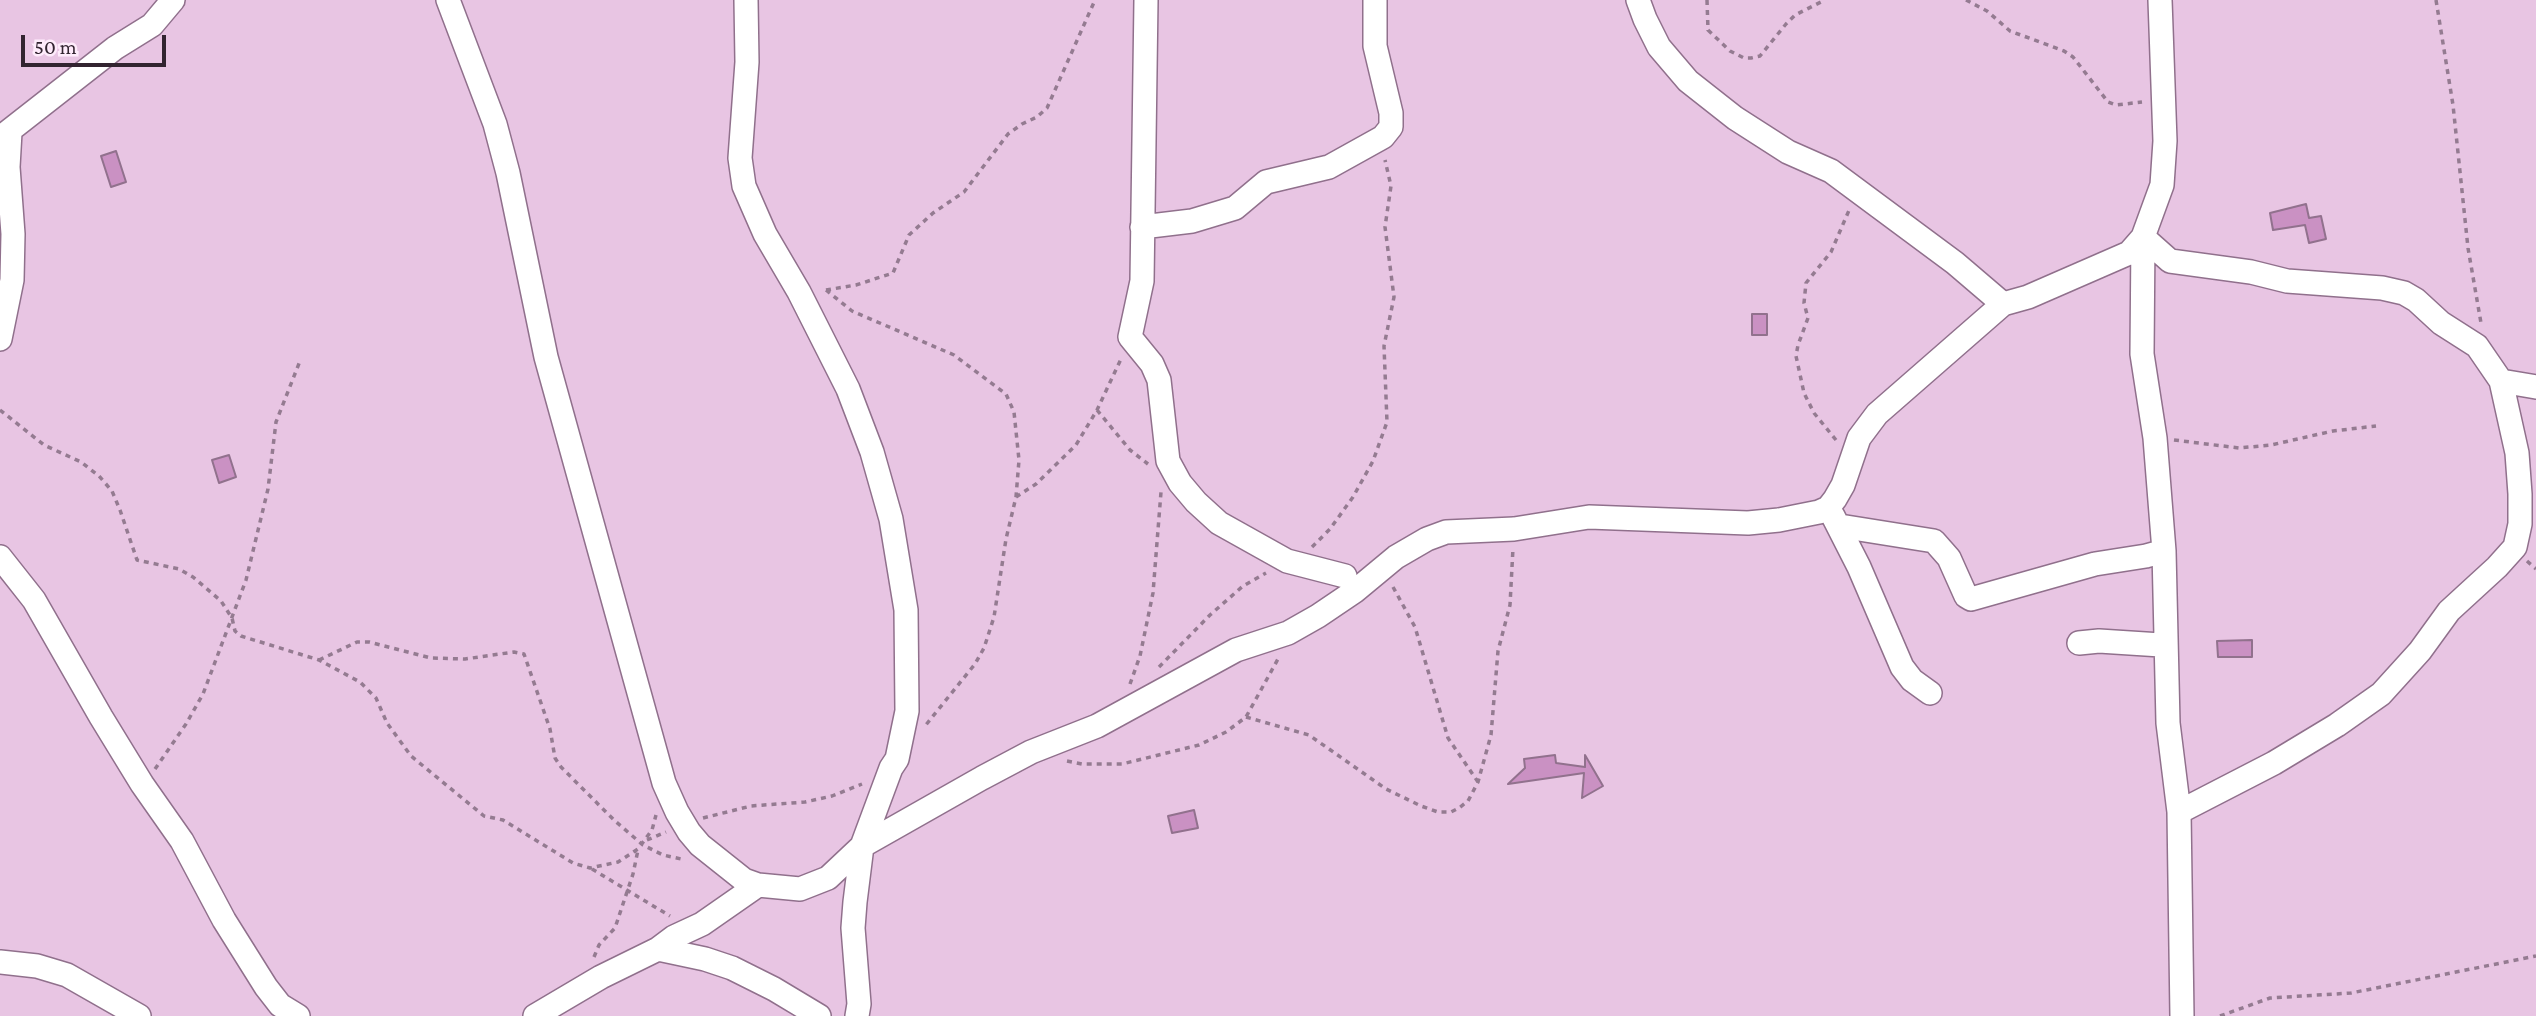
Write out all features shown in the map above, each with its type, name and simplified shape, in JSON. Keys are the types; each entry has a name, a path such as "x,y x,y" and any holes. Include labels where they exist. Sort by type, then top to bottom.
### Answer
{"street":[{"path":"0,339 12,280 13,234 5,135 115,48 152,25 173,0"},
{"path":"448,0 495,124 547,357 664,783 677,812 700,845 744,880 758,885 800,889 828,878 862,846 1031,752 1097,726 1236,650 1288,633 1318,616 1411,547 1446,533 1514,529 1589,517 1748,523 1802,517 1834,517 1934,541 1948,558 1966,596 1971,599 2095,564 2164,551"},
{"path":"746,0 747,62 740,158 744,186 765,234 799,292 848,389 872,452 891,519 906,610 907,711 897,759 891,768 862,846 853,928 859,1004 857,1016"},
{"path":"1146,0 1142,281 1130,337 1152,364 1159,380 1168,461 1180,483 1219,523 1287,561 1345,576"},
{"path":"1142,227 1192,221 1235,208 1266,183 1329,167 1378,141 1391,127 1391,113 1375,46 1375,0"},
{"path":"1638,0 1659,47 1688,81 1735,118 1788,152 1831,171 1955,262 2003,304"},
{"path":"2160,0 2164,96 2162,186 2143,237 2142,354 2155,438 2164,551 2168,723 2179,812 2182,1016"},
{"path":"2143,237 2170,261 2251,272 2287,281 2382,288 2404,293 2483,353 2493,373 2501,381 2516,453 2520,494 2520,524 2515,547 2449,611 2420,652 2381,694 2337,725 2274,763 2179,812"},
{"path":"1930,693 1912,680 1902,667 1834,517 1855,448 1866,427 1877,414 2003,304 2028,297 2129,253 2143,237"},
{"path":"2501,381 2536,387"},
{"path":"0,557 34,600 142,784 182,841 231,931 286,1012"},
{"path":"2079,643 2099,641 2161,645 2165,637"},
{"path":"535,1016 601,977 702,924 758,885"},
{"path":"658,949 732,968 819,1016"},
{"path":"0,962 37,965 67,975 130,1013"}],"path":[{"path":"920,733 956,689 984,648 994,617 1006,538 1016,497 1019,460 1014,412 1006,394 954,355 852,311 826,290 856,285 892,273 909,235 933,213 964,192 1008,134 1047,108 1095,0"},
{"path":"1707,0 1708,30 1730,51 1744,58 1751,58 1760,56 1795,15 1825,0"},
{"path":"1966,0 1987,11 2010,31 2064,51 2073,57 2108,102 2116,105 2136,104 2164,96"},
{"path":"2436,0 2453,105 2468,248 2480,311 2483,353"},
{"path":"1154,673 1210,615 1243,586 1308,550 1330,528 1353,497 1373,461 1387,422 1384,346 1394,297 1385,227 1391,178 1378,141"},
{"path":"1855,448 1848,450 1837,441 1814,413 1800,379 1797,356 1808,318 1804,303 1806,283 1831,252 1856,191"},
{"path":"1016,497 1036,484 1076,445 1097,410 1130,337"},
{"path":"142,784 186,724 203,694 232,618 246,580 260,526 268,489 276,422 300,361"},
{"path":"0,410 44,445 81,462 99,475 112,491 137,559 167,565 186,573 221,601 232,618 235,631 241,636 319,660 352,677 370,691 397,739 411,757 484,816 507,822 573,863 590,868 676,919 702,924"},
{"path":"1097,410 1130,450 1152,467"},
{"path":"2155,438 2239,448 2271,446 2345,429 2376,426"},
{"path":"1129,688 1140,656 1153,593 1162,488"},
{"path":"1246,716 1309,735 1386,789 1438,812 1451,812 1459,808 1468,801 1478,782 1491,734 1498,651 1510,606 1514,529"},
{"path":"1382,570 1415,627 1448,738 1457,755 1478,782"},
{"path":"1031,752 1082,764 1122,764 1199,745 1226,732 1246,716 1274,667 1288,633"},
{"path":"319,660 357,642 369,642 431,658 465,659 514,652 524,654 550,729 556,761 589,796 643,845 663,855 681,859 700,845"},
{"path":"677,812 691,823 711,815 751,806 806,802 859,786 891,768"},
{"path":"590,868 618,862 643,845"},
{"path":"593,959 599,945 615,928 628,891 638,849"},
{"path":"2220,1016 2270,998 2351,993 2536,956"}],"building":[{"path":"116,151 126,182 111,187 101,156"},
{"path":"2306,204 2309,218 2321,216 2326,239 2309,243 2305,225 2273,230 2270,213"},
{"path":"1752,314 1767,314 1767,335 1752,335"},
{"path":"229,455 236,477 219,483 212,460"},
{"path":"2252,640 2252,657 2218,657 2217,641"},
{"path":"1555,755 1556,763 1585,767 1585,755 1603,786 1582,798 1584,773 1508,784 1525,768 1524,759"},
{"path":"1194,810 1198,828 1172,833 1168,816"}]}
